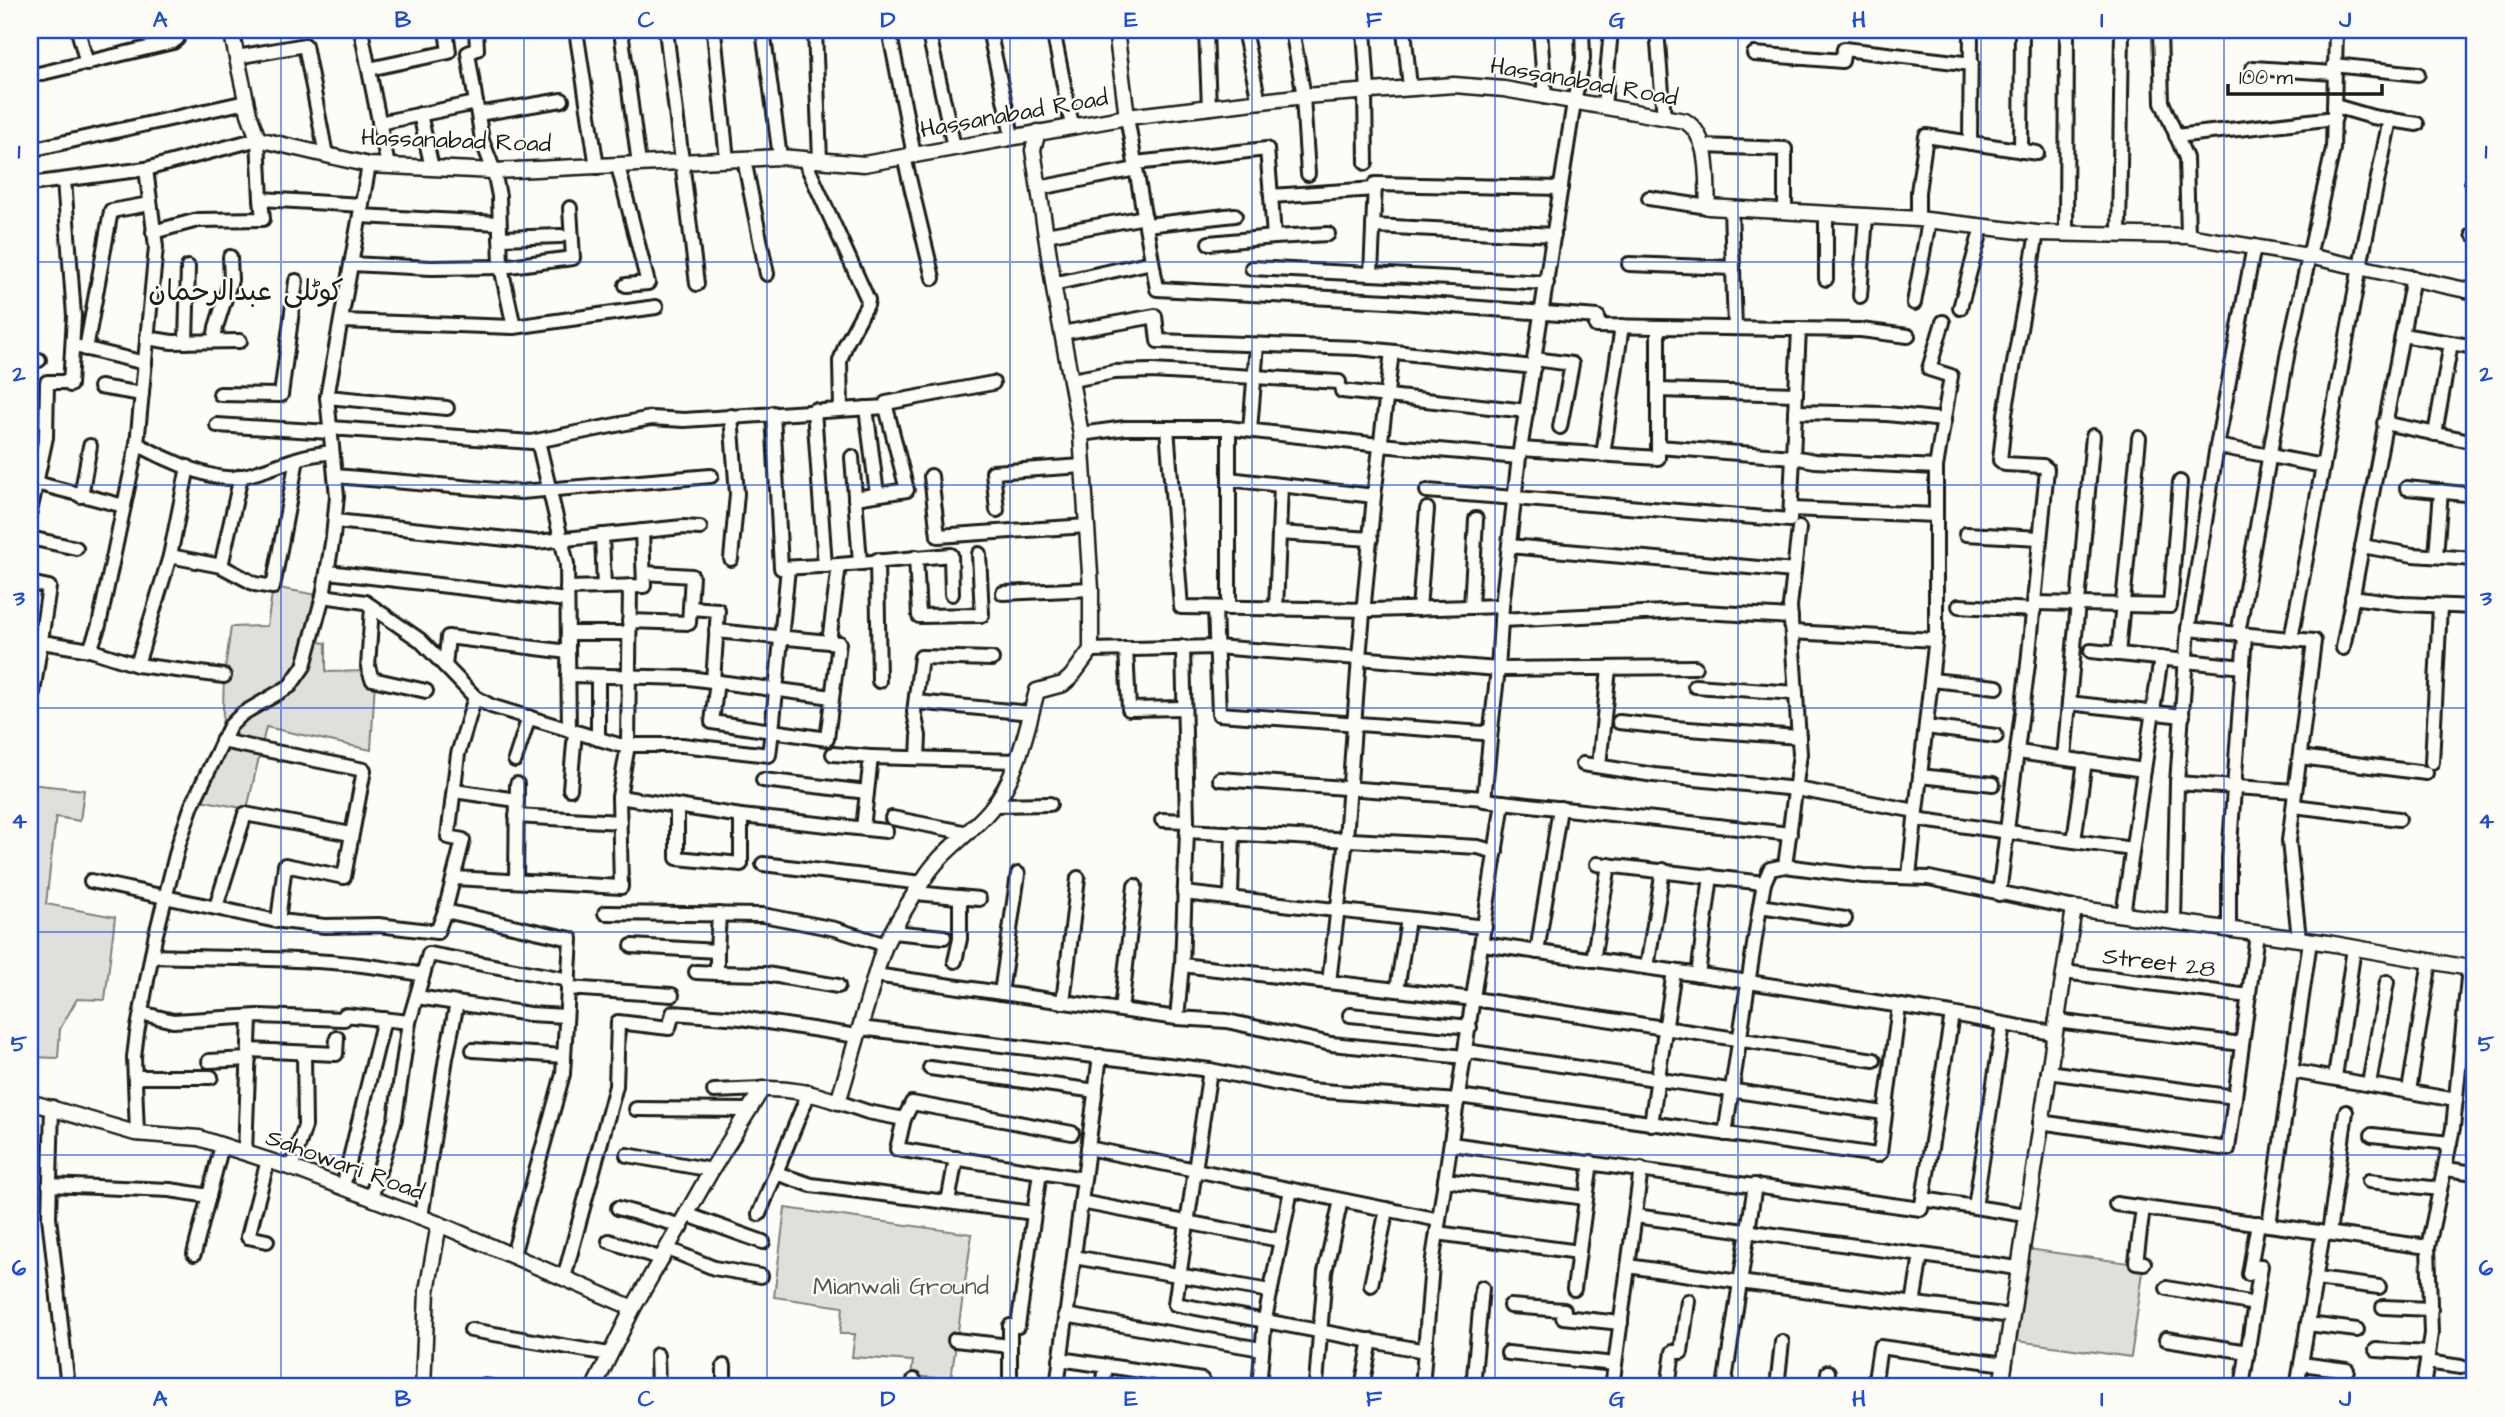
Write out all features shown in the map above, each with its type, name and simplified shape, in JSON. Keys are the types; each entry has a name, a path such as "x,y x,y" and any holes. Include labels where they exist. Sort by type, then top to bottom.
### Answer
{"street":[{"path":"78,30 87,64"},
{"path":"30,76 173,42 177,39 175,30"},
{"path":"153,232 198,220 263,219 258,139 254,134 246,102 231,30"},
{"path":"361,30 388,166"},
{"path":"369,69 449,52 446,30"},
{"path":"476,30 477,49 468,53 482,140 494,171 499,196 501,267 514,327"},
{"path":"666,30 697,284"},
{"path":"763,30 780,157"},
{"path":"814,30 820,160"},
{"path":"889,30 909,156 933,278"},
{"path":"928,30 954,147"},
{"path":"989,30 1012,136"},
{"path":"1053,30 1072,126"},
{"path":"1116,30 1127,117 1157,289 1388,301 1598,317 1596,326 1861,330 1908,336"},
{"path":"1206,30 1209,108"},
{"path":"1244,30 1259,102"},
{"path":"1292,30 1304,97 1308,174"},
{"path":"1364,30 1366,163"},
{"path":"1404,30 1410,87"},
{"path":"1540,30 1545,97"},
{"path":"1484,798 1514,498 1574,102 1583,59 1582,30"},
{"path":"1604,107 1611,30"},
{"path":"1657,30 1664,118"},
{"path":"1970,143 1971,30"},
{"path":"2021,151 2022,30"},
{"path":"2066,233 2067,30"},
{"path":"2119,234 2122,30"},
{"path":"2160,30 2162,102 2186,158 2188,236"},
{"path":"2229,930 2229,859 2242,667 2241,634 2288,351 2333,149 2336,30"},
{"path":"621,31 639,164"},
{"path":"714,32 727,160"},
{"path":"578,37 597,167"},
{"path":"237,57 305,45 326,155"},
{"path":"1754,54 1842,61 1844,49 1972,64"},
{"path":"2253,68 2418,74"},
{"name":"Hassanabad Road","path":"258,139 369,165 494,171 780,157 864,164 1127,117 1304,97 1454,85 1504,89 1685,121 1700,134 1703,146"},
{"path":"379,123 420,114 562,100"},
{"path":"30,150 246,102"},
{"path":"2176,136 2335,112 2417,124"},
{"path":"420,114 432,168"},
{"path":"2291,639 2390,119"},
{"path":"838,1102 875,975 889,938 919,888 946,851 968,833 994,805 1009,781 1037,691 1063,684 1091,650 1091,589 1081,434 1053,284 1033,150 1038,132"},
{"path":"1914,303 1923,220 1918,192 1926,136 2037,153"},
{"path":"30,184 146,169 258,139"},
{"path":"1708,207 1703,146 1785,149 1785,211"},
{"path":"1039,188 1135,166 1267,149 1274,237"},
{"path":"744,159 767,274"},
{"path":"804,159 868,300 840,361 841,409"},
{"path":"137,1133 134,1057 141,1013 165,895 192,805 230,726 242,714 290,686 304,666 323,596 337,496 327,397 369,165"},
{"path":"618,166 648,283 626,285"},
{"path":"90,650 99,625 137,444 156,247 146,169"},
{"path":"30,512 46,437 47,382 70,384 74,316 64,180"},
{"path":"1371,274 1375,184 1561,188"},
{"path":"1271,196 1374,189"},
{"path":"1649,198 1708,207 1923,220 2037,233 2188,236 2360,266 2475,292"},
{"path":"261,199 499,223"},
{"path":"86,349 111,211 149,204"},
{"path":"351,264 431,268 501,267 573,258 570,208"},
{"path":"1731,208 1735,328"},
{"path":"1826,214 1826,279"},
{"path":"1046,235 1145,221 1236,215"},
{"path":"1860,296 1866,216"},
{"path":"1373,226 1554,235"},
{"path":"1960,308 1982,227"},
{"path":"1999,894 2018,752 2047,470 2043,466 2005,464 2000,460 2005,414 2037,233"},
{"path":"1209,243 1328,234"},
{"path":"500,238 561,236"},
{"path":"2174,922 2177,783 2188,629 2217,446 2254,246"},
{"path":"214,341 232,280 230,257"},
{"path":"1053,284 1152,262"},
{"path":"1629,264 1733,268"},
{"path":"186,342 188,267"},
{"path":"1252,268 1547,284"},
{"path":"2343,648 2413,277"},
{"path":"220,394 281,395 296,281"},
{"path":"341,321 514,327 656,307"},
{"path":"1062,333 1155,316 1158,341 1572,364 1560,427"},
{"path":"1909,876 1936,640 1936,467 1951,376 1929,369 1943,322"},
{"path":"1603,455 1622,326"},
{"path":"1081,434 1125,428 1229,428 1380,445 1658,458 1658,327"},
{"path":"1427,491 1790,520 1799,329"},
{"path":"2402,335 2475,347"},
{"path":"148,338 186,342 240,341"},
{"path":"2435,434 2451,343"},
{"path":"1250,430 1256,345"},
{"path":"72,346 145,363"},
{"path":"1329,982 1346,839 1374,496 1392,352"},
{"path":"1072,380 1114,372 1152,371 1254,376 1340,386 1386,396 1527,411"},
{"path":"855,498 907,490 886,403 993,383"},
{"path":"100,387 142,394"},
{"path":"1658,390 1796,394"},
{"path":"327,397 447,408"},
{"path":"217,425 531,442 651,418 684,419 886,407"},
{"path":"866,408 877,494"},
{"path":"814,410 825,566"},
{"path":"1795,412 1887,414 1944,420"},
{"path":"773,413 780,568 951,555 952,594"},
{"path":"731,416 737,494 731,559"},
{"path":"2384,423 2475,442"},
{"path":"1167,428 1181,607 1364,610 1471,607 1501,613 1684,611 1791,617"},
{"path":"1229,428 1222,608 1216,648 1220,714 1483,733 1491,729"},
{"path":"2064,758 2094,436"},
{"path":"2118,654 2139,438"},
{"path":"538,441 566,564 572,731 570,789"},
{"path":"137,444 165,459 231,478 332,452"},
{"path":"80,496 90,446"},
{"path":"2217,446 2323,466"},
{"path":"1658,447 1815,461 1936,467"},
{"path":"852,457 860,562"},
{"path":"170,556 221,566 256,584 273,587 297,459"},
{"path":"997,510 993,472 1083,466"},
{"path":"137,665 170,556 188,467"},
{"path":"221,566 240,476"},
{"path":"335,476 521,492 711,476"},
{"path":"931,476 938,536 1087,526"},
{"path":"1229,479 1374,496"},
{"path":"1959,606 2170,606 2180,482"},
{"path":"36,483 124,506"},
{"path":"1276,609 1281,485"},
{"path":"2407,488 2475,495"},
{"path":"2436,556 2441,492"},
{"path":"1419,609 1427,509"},
{"path":"1791,509 1936,515"},
{"path":"1471,607 1476,519"},
{"path":"335,521 536,542 700,528"},
{"path":"1785,866 1800,754 1791,617 1799,528"},
{"path":"328,572 567,594 604,587 644,586 642,531"},
{"path":"1279,533 1371,538"},
{"path":"1966,534 2040,538"},
{"path":"602,535 604,587"},
{"path":"30,538 76,548"},
{"path":"1509,546 1794,571"},
{"path":"2362,546 2413,555 2475,559"},
{"path":"916,557 919,617 982,615 979,554"},
{"path":"877,560 879,681"},
{"path":"829,642 839,565"},
{"path":"323,596 365,602 420,640 475,697 491,706 619,745 682,745 769,755 788,568"},
{"path":"568,633 689,623 692,576 644,573"},
{"path":"30,583 49,587 35,641 33,693"},
{"path":"454,878 621,887 619,797 628,745 630,586"},
{"path":"1003,593 1091,589"},
{"path":"2352,597 2475,607"},
{"path":"2300,757 2429,768 2440,606"},
{"path":"372,607 368,667 372,679 426,691"},
{"path":"690,608 718,610 716,631 712,722 827,739 839,643 716,631"},
{"path":"2188,629 2314,641 2289,841 2304,940 2291,1072 2264,1224 2249,1274"},
{"path":"1792,632 1936,640"},
{"path":"445,666 448,637 568,652"},
{"path":"35,641 90,650 137,665 224,676"},
{"path":"1177,1018 1182,965 1186,826 1183,647"},
{"path":"1091,650 1216,648 1498,669 1695,667"},
{"path":"1126,649 1129,709 1184,708"},
{"path":"2091,651 2242,667"},
{"path":"918,758 919,736 914,712 921,657 992,659"},
{"path":"2123,915 2161,658"},
{"path":"1599,766 1609,668"},
{"path":"568,675 689,678 832,697"},
{"path":"598,676 598,739"},
{"path":"1932,680 1997,687"},
{"path":"1695,686 1796,693"},
{"path":"91,881 278,921 325,926 378,925 437,932 463,840 448,837 458,754 475,697"},
{"path":"916,702 1031,713"},
{"path":"2069,703 2183,716"},
{"path":"515,760 529,717"},
{"path":"1619,722 1799,737"},
{"path":"1926,727 1996,736"},
{"path":"222,741 364,770 344,877 285,865 278,921"},
{"path":"2018,752 2144,770"},
{"path":"833,754 1017,761"},
{"path":"863,828 871,757"},
{"path":"2074,841 2085,761"},
{"path":"1583,764 1654,775 1797,789 2008,832 2132,849"},
{"path":"1920,776 1993,783"},
{"path":"1220,779 1484,798 1790,834"},
{"path":"763,780 867,792"},
{"path":"516,881 517,783"},
{"path":"2177,783 2295,791"},
{"path":"453,791 517,800"},
{"path":"619,797 741,816 886,831"},
{"path":"1422,1387 1432,1265 1503,802"},
{"path":"994,805 1050,804"},
{"path":"677,806 677,858 741,864 741,816"},
{"path":"2294,806 2399,819"},
{"path":"1537,952 1560,808"},
{"path":"216,907 245,814 351,834"},
{"path":"516,816 620,822"},
{"path":"892,818 968,833"},
{"path":"1162,820 1233,833 1478,847 1496,852"},
{"path":"1231,894 1233,833"},
{"path":"763,864 979,899"},
{"path":"1594,960 1603,864 1764,883"},
{"path":"1725,1133 1760,906 1764,883 1770,869 1785,866 1863,876 1909,876 1939,880 2074,908 2304,940 2472,968 2446,1169 2428,1247 2431,1309 2423,1387"},
{"path":"1647,968 1663,870"},
{"path":"1001,993 1018,874"},
{"path":"1698,975 1711,876"},
{"path":"1063,1002 1077,878"},
{"path":"1121,1010 1135,886"},
{"path":"1184,893 1485,928"},
{"path":"955,961 960,939 960,897"},
{"path":"1760,906 1845,919"},
{"path":"2001,1387 2048,1072 2051,1027 2064,972 2074,908"},
{"path":"445,911 572,939 563,1074 513,1255"},
{"path":"605,913 763,915 889,938 944,937"},
{"path":"717,973 719,914"},
{"path":"1397,990 1408,919"},
{"path":"2040,1122 2228,1149 2257,934"},
{"path":"1483,944 1749,982 1952,1014 2003,1025 2242,1044"},
{"path":"632,946 718,951"},
{"path":"2335,1077 2354,948"},
{"path":"371,1198 395,1119 409,1022 429,954 568,984 672,995"},
{"path":"152,956 307,961 423,975"},
{"path":"2409,1091 2430,961"},
{"path":"1182,965 1474,999 1874,1060"},
{"path":"1651,1124 1674,971"},
{"path":"696,972 766,974 838,986"},
{"name":"Street 28","path":"2064,972 2249,996"},
{"path":"875,975 1177,1018 1227,1021 1331,1044 1466,1054 1884,1113"},
{"path":"2369,1084 2387,982"},
{"path":"417,997 529,1014 566,1016"},
{"path":"421,1217 457,1003"},
{"path":"564,1278 616,1086 618,1022 669,1028 673,1013 1100,1056 1210,1070 1309,1090 1458,1098 1877,1155 1880,1153 1899,1006"},
{"path":"141,1013 173,1021 250,1017 344,1019 345,1014 409,1022"},
{"path":"1350,1014 1470,1027"},
{"path":"1451,1144 1921,1209 1952,1014"},
{"path":"245,1153 250,1017"},
{"path":"343,1187 384,1019"},
{"path":"1975,1207 2003,1025"},
{"path":"209,1061 249,1055 336,1054 337,1038"},
{"path":"473,1050 564,1056"},
{"path":"291,1168 305,1126 304,1053"},
{"path":"1057,1387 1100,1056"},
{"path":"930,1068 1096,1091"},
{"path":"1210,1070 1175,1304 1425,1351"},
{"path":"2048,1072 2235,1097"},
{"path":"2291,1072 2335,1077 2456,1100"},
{"path":"135,1077 211,1077"},
{"path":"714,1091 787,1088 809,1092 868,1112 904,1119"},
{"path":"594,1387 633,1308 762,1089"},
{"path":"760,1214 809,1092"},
{"name":"Sahowari Road","path":"30,1102 137,1133 198,1138 268,1160 439,1224 633,1308"},
{"path":"1072,1133 912,1103 904,1119 897,1149 1084,1179"},
{"path":"52,1107 49,1217 68,1387"},
{"path":"636,1109 748,1110"},
{"path":"2298,1382 2346,1112"},
{"path":"2372,1135 2450,1143"},
{"path":"194,1254 222,1145"},
{"path":"1088,1148 1387,1209 1438,1226 1579,1252"},
{"path":"627,1155 712,1170"},
{"path":"948,1202 956,1158"},
{"path":"267,1241 248,1237 268,1160"},
{"path":"1574,1289 1591,1162"},
{"path":"1612,1387 1642,1169"},
{"path":"2446,1169 2475,1173"},
{"path":"1010,1387 1010,1326 1018,1326 1040,1172"},
{"path":"776,1173 811,1185 1034,1213"},
{"path":"1445,1180 1586,1198"},
{"path":"2368,1181 2440,1189"},
{"path":"49,1185 170,1190 209,1196"},
{"path":"1724,1387 1755,1185"},
{"path":"1259,1387 1265,1319 1291,1190"},
{"path":"1923,1199 2026,1215"},
{"path":"1316,1384 1325,1272 1341,1200"},
{"path":"1081,1202 1279,1240"},
{"path":"2116,1204 2428,1247"},
{"path":"618,1208 685,1220 763,1242"},
{"path":"2143,1208 2136,1262 2144,1263"},
{"path":"1371,1285 1387,1209"},
{"path":"1635,1216 2018,1268"},
{"path":"423,1387 427,1291 439,1224"},
{"path":"609,1241 714,1268 761,1276"},
{"path":"1913,1304 1921,1255"},
{"path":"1074,1257 1270,1291"},
{"path":"1628,1265 1739,1282 2011,1316"},
{"path":"2242,1387 2261,1266"},
{"path":"2316,1279 2379,1287"},
{"path":"1473,1387 1482,1288"},
{"path":"2166,1288 2255,1304"},
{"path":"1668,1387 1673,1352 1681,1352 1688,1301"},
{"path":"1510,1306 1564,1310 1563,1317 1620,1323"},
{"path":"2383,1307 2431,1309"},
{"path":"1065,1315 1261,1349"},
{"path":"2308,1324 2357,1330"},
{"path":"471,1330 609,1354"},
{"path":"2165,1339 2248,1352"},
{"path":"955,1340 1010,1346"},
{"path":"1362,1387 1371,1340"},
{"path":"1777,1387 1782,1342"},
{"path":"1874,1387 1880,1347 2005,1364"},
{"path":"2376,1350 2427,1358 2461,1367"},
{"path":"1508,1353 1615,1364"},
{"path":"657,1354 659,1387"},
{"path":"1060,1359 1202,1380"},
{"path":"2301,1364 2347,1370"},
{"path":"724,1366 724,1387"},
{"path":"1103,1387 1106,1366"},
{"path":"1827,1387 1828,1372"}],"green space":[{"path":"273,587 323,596 311,641 326,643 326,672 369,671 375,680 371,750 266,727 247,809 195,799 222,741 224,676 231,627 267,626"},
{"path":"30,784 84,790 80,821 56,817 46,904 115,917 105,1000 77,999 60,1029 58,1058 30,1057"},
{"name":"Mianwali Ground","path":"785,1208 972,1234 951,1379 911,1376 913,1361 852,1357 855,1334 840,1334 843,1307 774,1297"},
{"path":"2021,1248 2144,1265 2131,1357 2009,1340"}],"district":[{"name":"کوٹلی عبدالرحمان","path":"246,291"}]}
